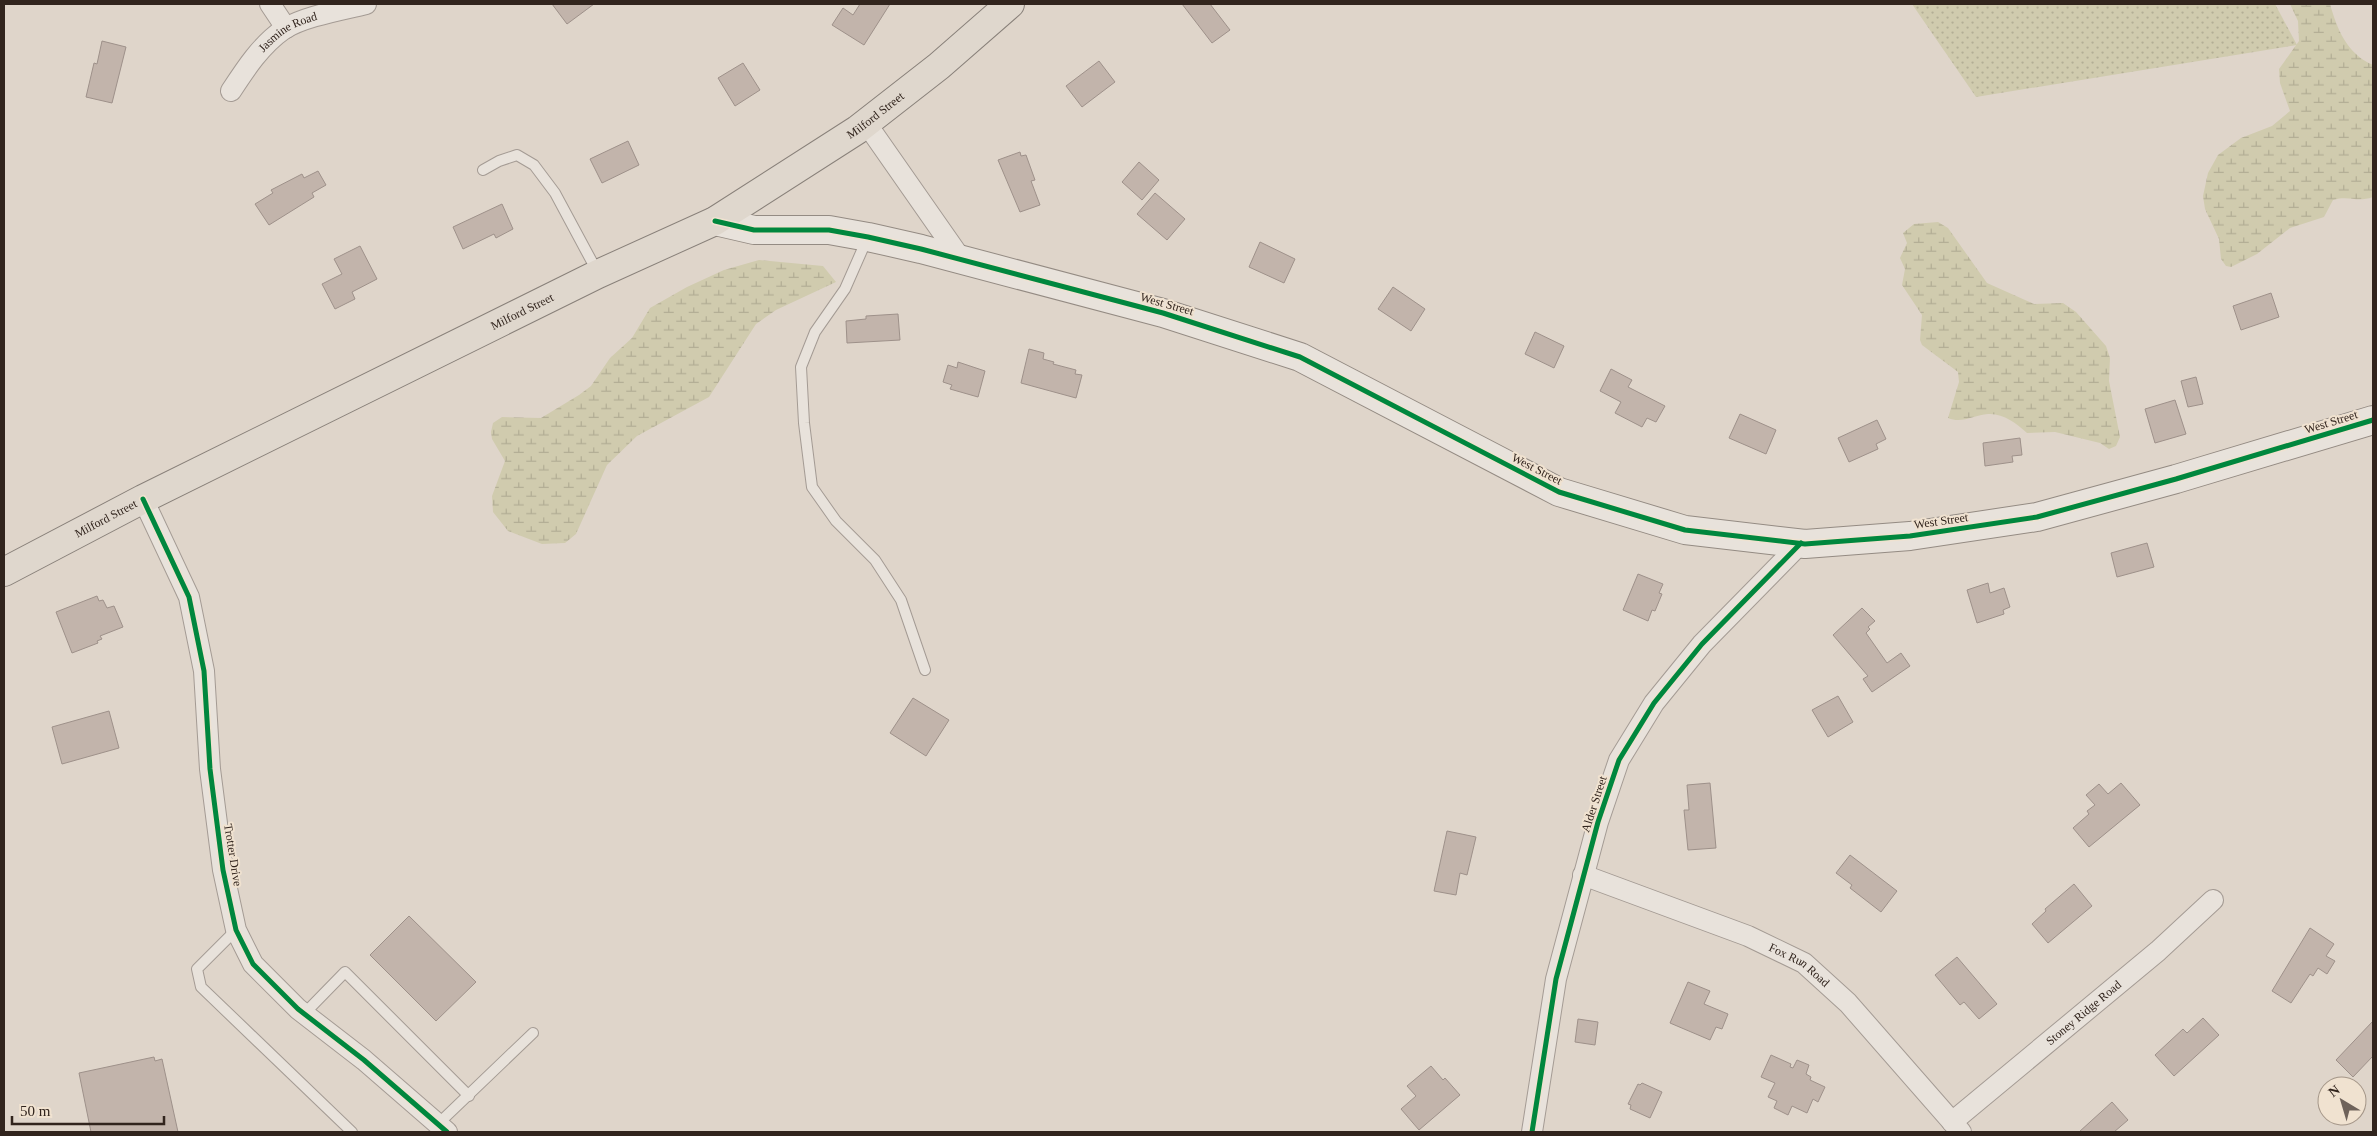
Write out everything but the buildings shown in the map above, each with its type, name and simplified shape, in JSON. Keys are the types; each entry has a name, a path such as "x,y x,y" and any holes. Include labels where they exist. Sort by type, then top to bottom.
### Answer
{"main road":[{"name":"Milford Street","path":"4,572 143,499 598,274 715,221 866,123 939,66 1010,4"}],"street":[{"path":"270,4 286,28"},
{"name":"Jasmine Road","path":"231,91 265,44 286,28 315,17 366,4"},
{"path":"866,123 961,259"},
{"name":"West Street","path":"715,221 754,230 830,230 961,259 1164,313 1300,357 1559,492 1685,530 1801,543 1910,536 2037,517 2176,479 2373,420"},
{"name":"Trotter Drive","path":"143,499 189,597 204,671 210,769 223,870 236,930 254,964 304,1014 364,1060 443,1128"},
{"name":"Alder Street","path":"1532,1132 1556,979 1583,875 1619,760 1654,703 1702,644 1801,543"},
{"name":"Fox Run Road","path":"1583,875 1748,936 1804,963 1848,1002 1957,1127"},
{"name":"Stoney Ridge Road","path":"1957,1127 2214,900"}],"lane":[{"path":"483,170 499,161 517,155 534,164 555,193 598,274"},
{"path":"868,238 845,289 815,332 801,367 804,423 812,487 836,521 875,560 901,600 925,670"},
{"path":"236,930 197,969 201,987 352,1132"},
{"path":"304,1014 345,972 468,1096"},
{"path":"443,1128 468,1096 533,1033"}],"green space":[{"path":"1912,4 2275,4 2297,45 1976,97"},
{"path":"2290,4 2330,4 2344,40 2356,54 2373,65 2373,197 2367,199 2344,198 2333,200 2324,217 2290,228 2257,254 2231,267 2226,266 2221,259 2219,239 2205,209 2203,196 2208,173 2218,155 2241,138 2272,126 2290,111 2280,83 2279,69 2299,41 2298,21"},
{"path":"1938,222 1948,228 1987,283 2034,304 2063,303 2076,312 2106,346 2110,358 2109,381 2120,437 2116,446 2109,449 2100,443 2055,432 2027,433 2009,419 1994,414 1963,420 1948,418 1959,382 1958,372 1922,345 1920,340 1922,315 1902,285 1905,269 1900,258 1907,243 1903,233 1914,224"},
{"path":"759,260 823,266 836,282 776,310 756,324 709,397 637,436 607,465 576,534 565,543 542,544 508,531 493,512 492,496 505,461 492,439 493,423 502,417 541,418 579,395 591,386 610,358 632,338 650,308 687,287 724,270"}],"cycle path":[{"path":"715,221 754,230 829,230 868,237 921,249 1163,313 1300,357 1559,492 1685,530 1805,544 1910,536 2037,517 2176,479 2373,420"},
{"path":"143,499 189,597 204,671 210,769 223,870 236,930 253,964 298,1009 364,1060 447,1132"},
{"path":"1532,1132 1556,979 1598,822 1619,760 1654,703 1702,644 1801,543"}]}
